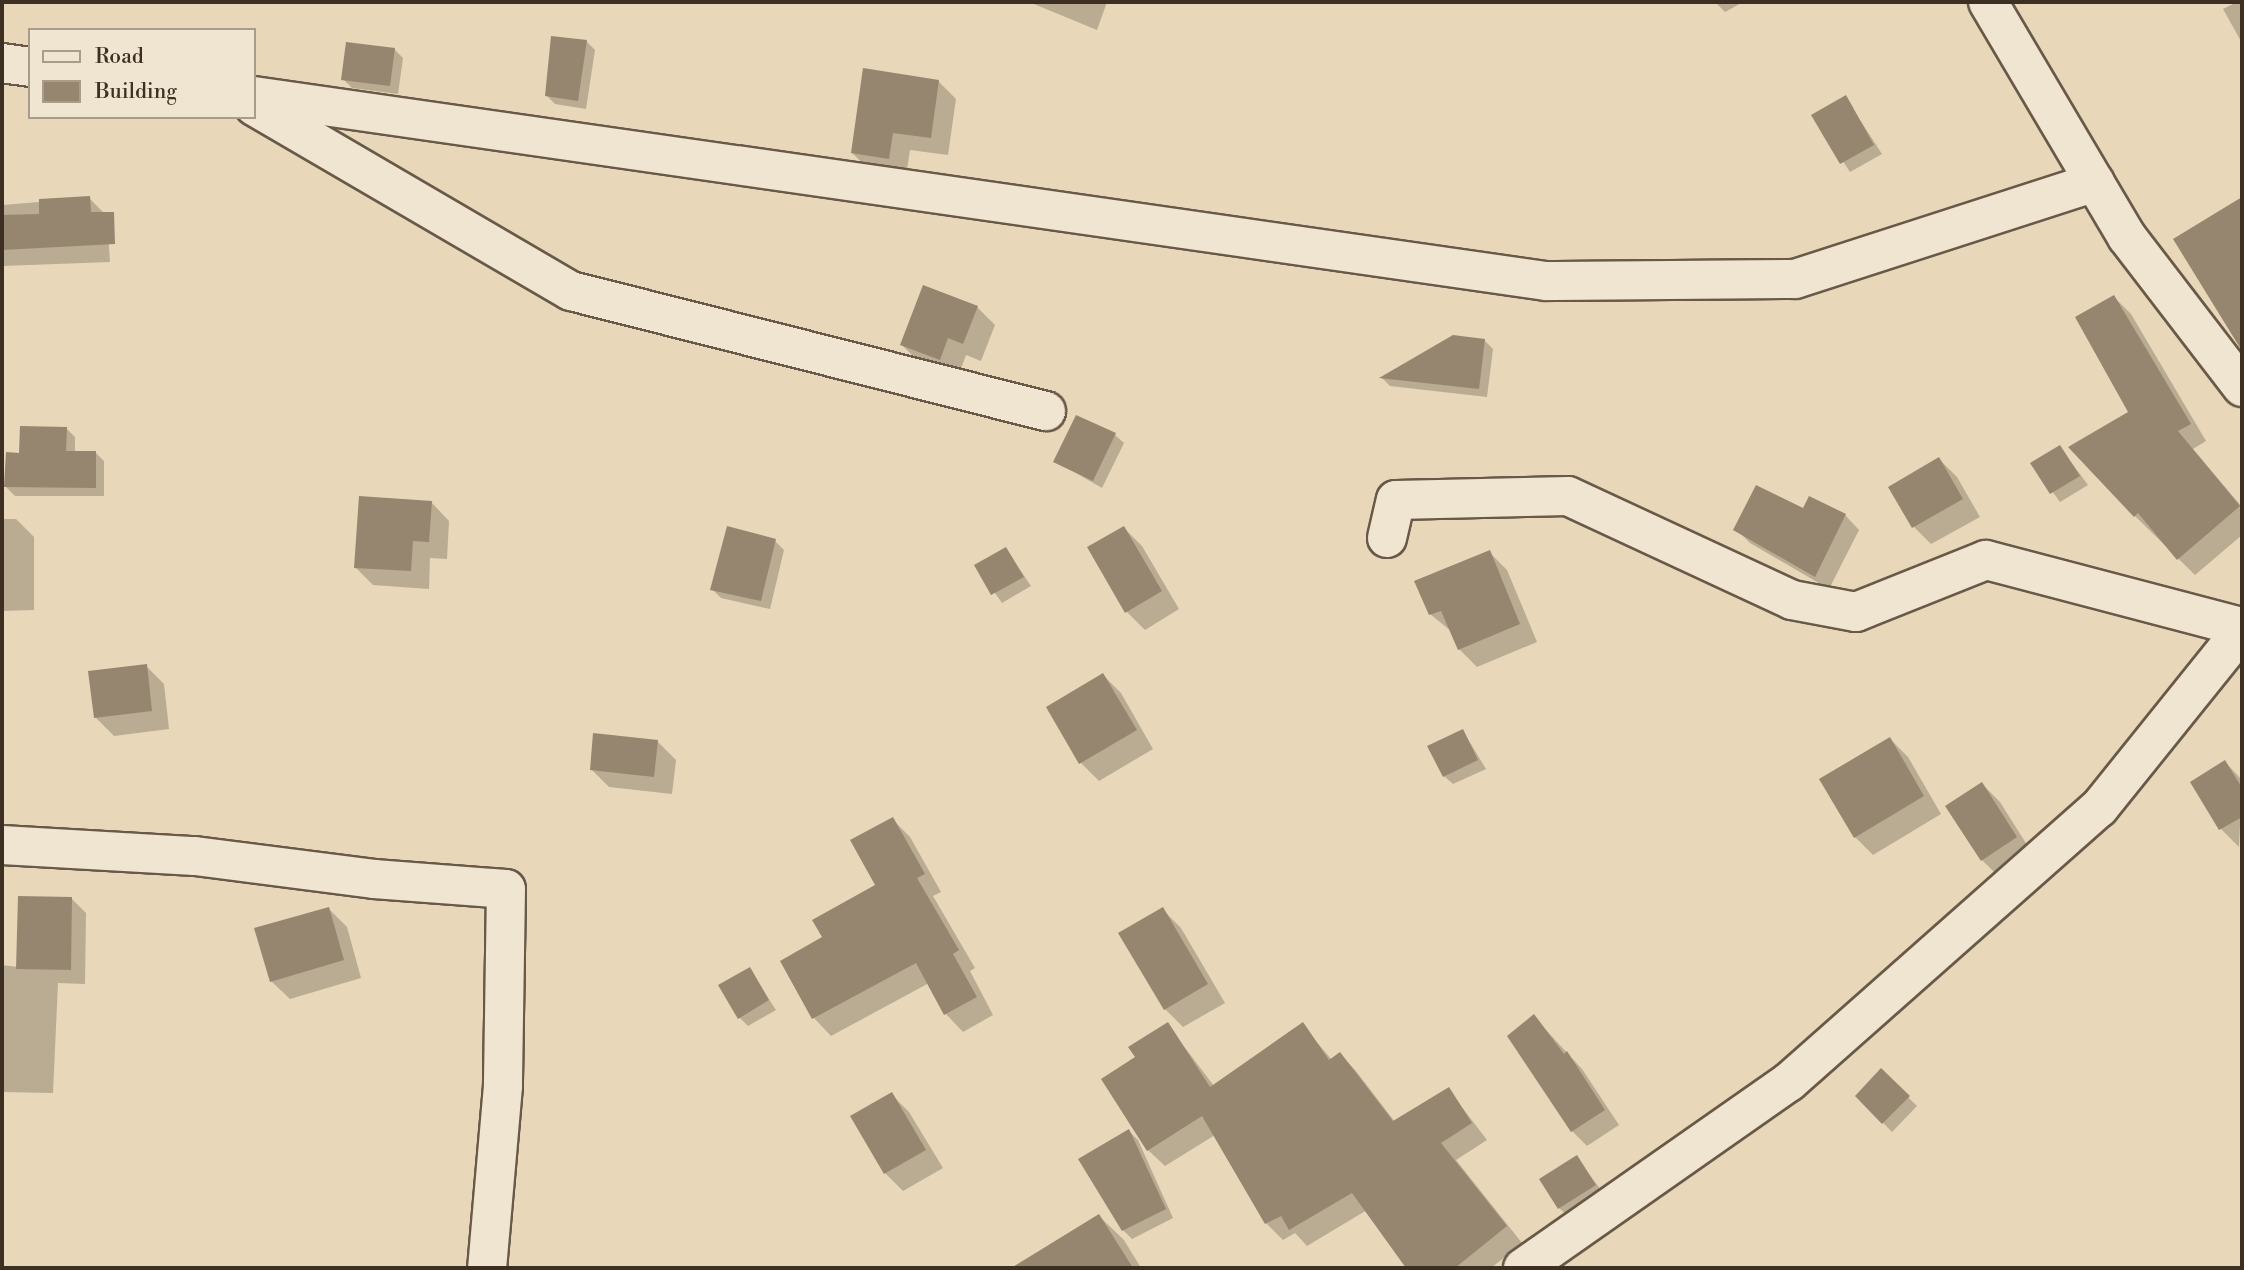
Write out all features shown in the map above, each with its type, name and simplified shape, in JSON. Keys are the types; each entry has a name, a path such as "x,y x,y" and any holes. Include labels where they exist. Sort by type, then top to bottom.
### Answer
{"street":[{"path":"1988,2 2127,237 2242,387"},
{"path":"2,63 28,67"},
{"path":"256,96 1546,281 1796,279 2095,182"},
{"path":"256,107 571,291 1046,411"},
{"path":"1387,538 1396,500 1568,496 1793,600 1856,612 1986,560 2242,628 2099,808 1789,1082 1523,1268"},
{"path":"2,845 195,856 374,879 506,889 503,1086 487,1268"}],"building":[{"path":"551,36 587,40 578,101 545,96"},
{"path":"346,42 395,48 390,86 341,80"},
{"path":"863,68 939,80 931,138 893,133 889,159 851,153"},
{"path":"1846,95 1874,145 1840,164 1811,115"},
{"path":"90,196 91,212 114,212 115,244 2,250 2,215 39,214 39,199"},
{"path":"2242,197 2242,351 2173,239"},
{"path":"923,285 978,306 963,344 948,338 940,360 900,345"},
{"path":"2114,295 2191,424 2178,431 2240,506 2177,560 2138,513 2134,517 2068,447 2128,412 2075,317"},
{"path":"1453,335 1485,339 1479,389 1379,378"},
{"path":"1076,415 1116,433 1093,481 1053,462"},
{"path":"20,426 67,427 66,451 96,451 96,488 4,487 6,452 19,453"},
{"path":"2060,445 2080,476 2050,494 2030,463"},
{"path":"1939,457 1963,499 1912,528 1888,487"},
{"path":"1756,485 1803,508 1809,496 1846,514 1815,577 1733,530"},
{"path":"359,496 432,501 429,542 413,541 411,571 354,568"},
{"path":"727,526 776,539 761,601 710,590"},
{"path":"1124,526 1162,591 1125,613 1087,547"},
{"path":"1006,547 1024,577 991,595 974,565"},
{"path":"1490,550 1520,624 1458,650 1441,611 1429,615 1414,581"},
{"path":"147,664 152,711 94,718 88,671"},
{"path":"1103,673 1137,730 1079,764 1046,707"},
{"path":"1463,729 1478,760 1443,777 1427,746"},
{"path":"593,733 658,740 654,777 590,770"},
{"path":"1890,737 1924,796 1854,838 1819,779"},
{"path":"2225,760 2242,788 2242,817 2219,830 2190,782"},
{"path":"1982,782 2017,837 1981,861 1945,806"},
{"path":"893,817 925,874 917,878 959,950 953,954 977,997 944,1015 916,963 812,1019 780,961 822,937 812,920 875,885 850,840"},
{"path":"18,896 72,897 71,970 16,969"},
{"path":"329,907 344,960 270,982 254,928"},
{"path":"1163,907 1208,984 1164,1010 1118,933"},
{"path":"750,967 769,1000 738,1019 718,985"},
{"path":"1534,1014 1564,1054 1567,1051 1605,1110 1571,1132 1507,1036"},
{"path":"1168,1022 1210,1087 1303,1022 1329,1060 1340,1052 1393,1121 1449,1087 1472,1123 1441,1143 1507,1226 1455,1268 1406,1268 1352,1193 1289,1230 1281,1216 1265,1224 1202,1116 1147,1151 1101,1079 1135,1057 1128,1047"},
{"path":"1881,1068 1910,1096 1882,1124 1855,1096"},
{"path":"892,1092 926,1150 884,1174 850,1116"},
{"path":"1129,1129 1166,1209 1122,1231 1078,1159"},
{"path":"1577,1155 1596,1185 1558,1209 1539,1179"},
{"path":"1099,1214 1133,1268 1011,1268"}]}
